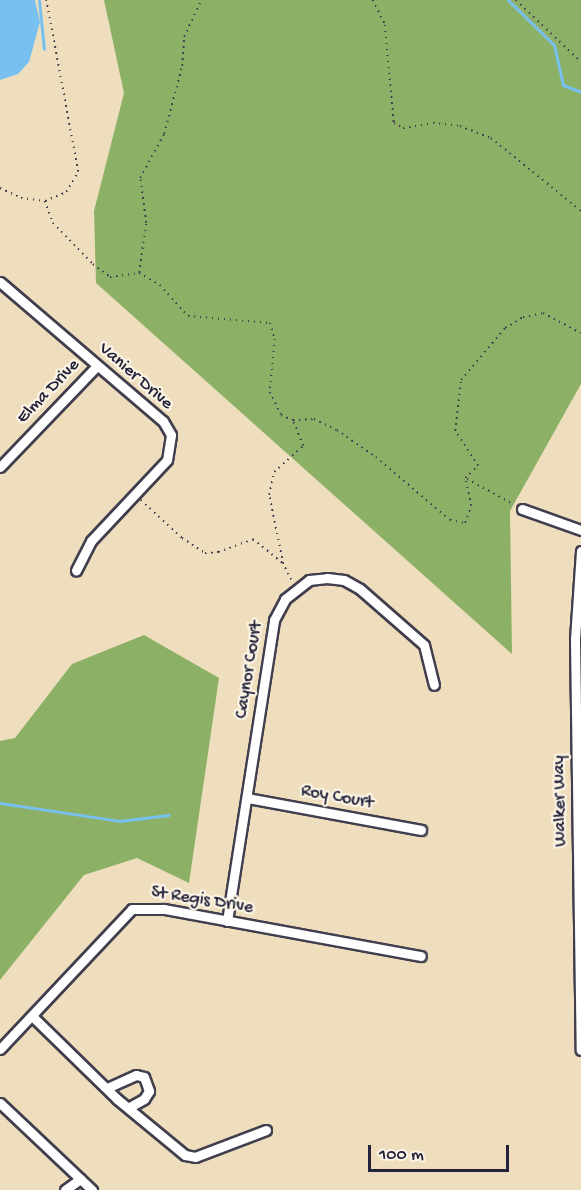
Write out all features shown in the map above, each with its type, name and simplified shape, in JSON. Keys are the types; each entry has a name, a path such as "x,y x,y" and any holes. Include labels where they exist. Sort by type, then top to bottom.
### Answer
{"street":[{"name":"Vanier Drive","path":"0,282 163,421 171,435 167,460 91,541 76,570"},
{"name":"Elma Drive","path":"0,467 97,366"},
{"path":"522,509 581,531"},
{"name":"Walker Way","path":"581,551 575,639 581,1050"},
{"name":"Caynor Court","path":"227,921 274,620 279,608 296,589 309,580 327,578 344,580 360,589 424,645 434,685"},
{"name":"Roy Court","path":"247,798 421,830"},
{"name":"St Regis Drive","path":"0,1049 132,909 164,909 421,956"},
{"path":"32,1016 128,1108 185,1155 195,1157 266,1130"},
{"path":"107,1088 136,1075 144,1077 149,1091 144,1099 128,1108"},
{"path":"0,1103 92,1190"},
{"path":"65,1190 80,1179"}],"path":[{"path":"0,188 21,198 45,201 72,187 78,164 46,0"},
{"path":"139,273 146,223 140,178 164,134 182,66 184,37 201,0"},
{"path":"373,0 385,25 394,123 403,128 433,123 460,126 490,138 581,211"},
{"path":"516,0 581,62"},
{"path":"45,201 53,223 69,243 110,276 139,273 160,285 188,316 270,323 275,339 270,392 281,415 293,420 314,419 337,430 376,457 450,520 465,523 471,506 465,478"},
{"path":"465,478 478,466 455,431 461,380 505,328 523,317 543,313 572,331 581,333"},
{"path":"293,420 303,446 274,472 269,484 283,564 296,589"},
{"path":"465,478 522,509"},
{"path":"135,494 182,538 205,553 218,552 253,539 283,564"}],"green space":[{"path":"104,0 581,0 581,384 510,511 512,654 96,283 94,211 124,93"},
{"path":"144,635 219,678 189,883 137,858 84,875 0,980 0,741 15,738 72,664"}],"water":[{"path":"0,0 35,0 40,22 29,62 18,74 0,80"}],"waterway":[{"path":"39,0 44,49"},
{"path":"508,0 554,45 563,85 581,92"},
{"path":"0,803 120,821 169,815"}]}
